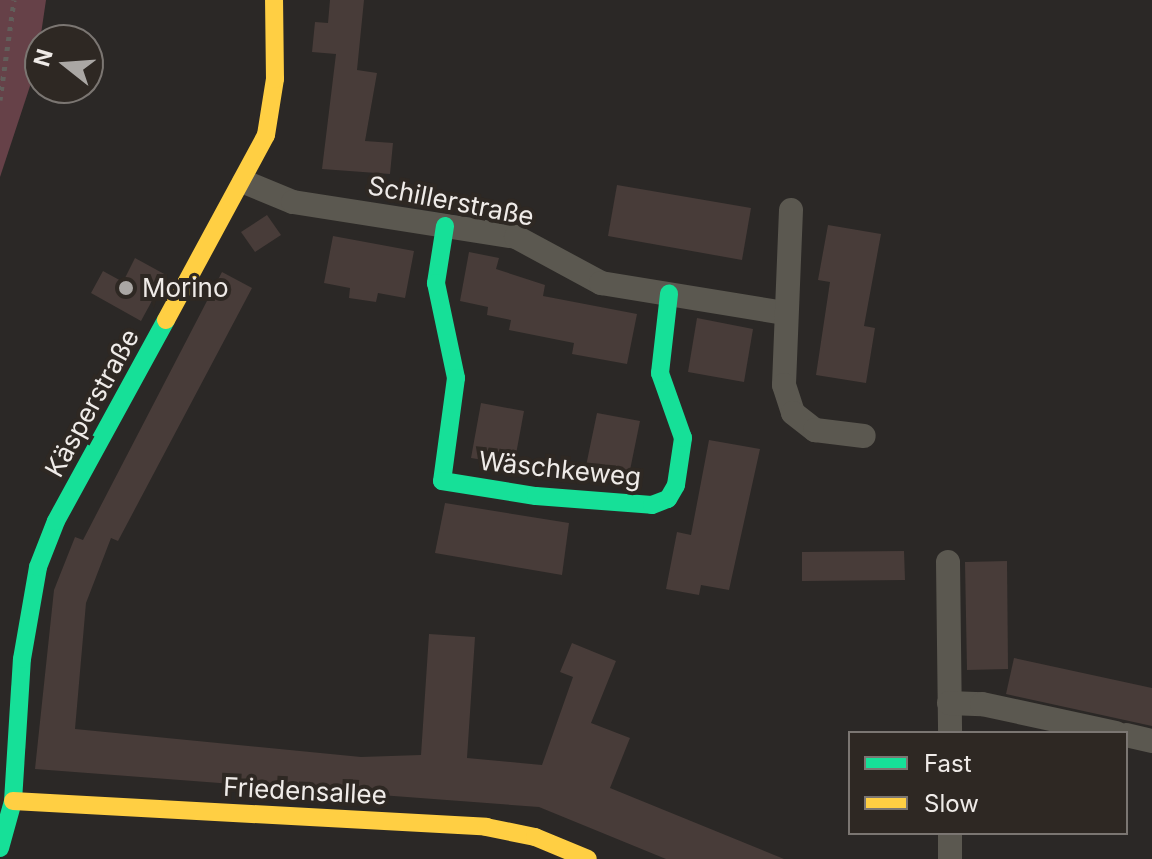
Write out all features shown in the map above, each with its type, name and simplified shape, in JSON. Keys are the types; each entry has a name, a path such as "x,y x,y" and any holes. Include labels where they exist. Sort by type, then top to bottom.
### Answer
{"street":[{"name":"Käsperstraße","path":"0,848 13,801 22,659 38,567 56,521 244,182 266,135 273,107 274,0"},
{"name":"Schillerstraße","path":"244,182 281,199 516,237 550,252 582,277 784,313"},
{"path":"791,210 784,313 784,385 793,413 815,430 864,436"},
{"name":"Wäschkeweg","path":"445,226 437,298 456,378 442,481 536,496 652,505 668,499 680,473 683,438 660,373 669,294"},
{"path":"948,562 950,731"},
{"path":"949,703 982,704 1107,731"},
{"path":"1128,735 1152,741"},
{"name":"Friedensallee","path":"13,801 486,827 535,837 588,859"},
{"path":"950,835 950,859"}],"path":[{"path":"0,100 14,0"}],"shaded area":[{"path":"0,0 46,0 42,24 24,24 24,104 0,177"}],"building":[{"path":"330,0 364,0 357,70 377,73 365,141 393,143 390,174 322,169 336,54 312,52 315,22 328,23"},
{"path":"617,185 751,208 742,260 608,236"},
{"path":"267,215 281,235 255,252 241,232"},
{"path":"828,225 881,234 864,326 875,328 866,383 816,375 830,282 818,280"},
{"path":"333,236 414,251 405,298 378,293 376,302 349,298 350,288 324,283"},
{"path":"469,252 499,258 496,269 545,285 543,296 637,314 627,364 572,354 574,343 509,330 511,320 487,315 488,307 460,301"},
{"name":"Morino","path":"135,258 166,275 141,321 91,293 103,271 123,282"},
{"path":"222,272 252,288 118,541 111,538 86,603 75,729 361,757 421,755 429,634 475,637 467,758 542,765 573,677 560,672 572,643 616,661 591,723 630,738 610,788 784,859 666,859 539,807 35,769 54,590 75,537 83,540"},
{"path":"697,318 753,329 744,382 688,372"},
{"path":"481,403 524,411 514,465 471,458"},
{"path":"597,413 640,421 629,475 586,466"},
{"path":"709,440 760,449 729,590 701,585 699,595 666,589 677,532 691,535"},
{"path":"445,503 569,523 562,575 435,553"},
{"path":"904,551 905,580 802,581 802,552"},
{"path":"1007,561 1008,669 967,670 965,562"},
{"path":"1014,658 1152,688 1152,726 1006,694"}],"traffic: fast":[{"path":"445,226 436,283 456,378 442,481 536,496 652,505 668,499 676,485 683,438 660,373 669,294"},
{"path":"0,848 13,801 22,659 38,567 56,521 166,320"}],"traffic: slow":[{"path":"166,320 266,135 275,79 274,0"},
{"path":"13,801 486,827 535,837 588,859"}],"place":[{"name":"Morino","path":"126,288"}]}
